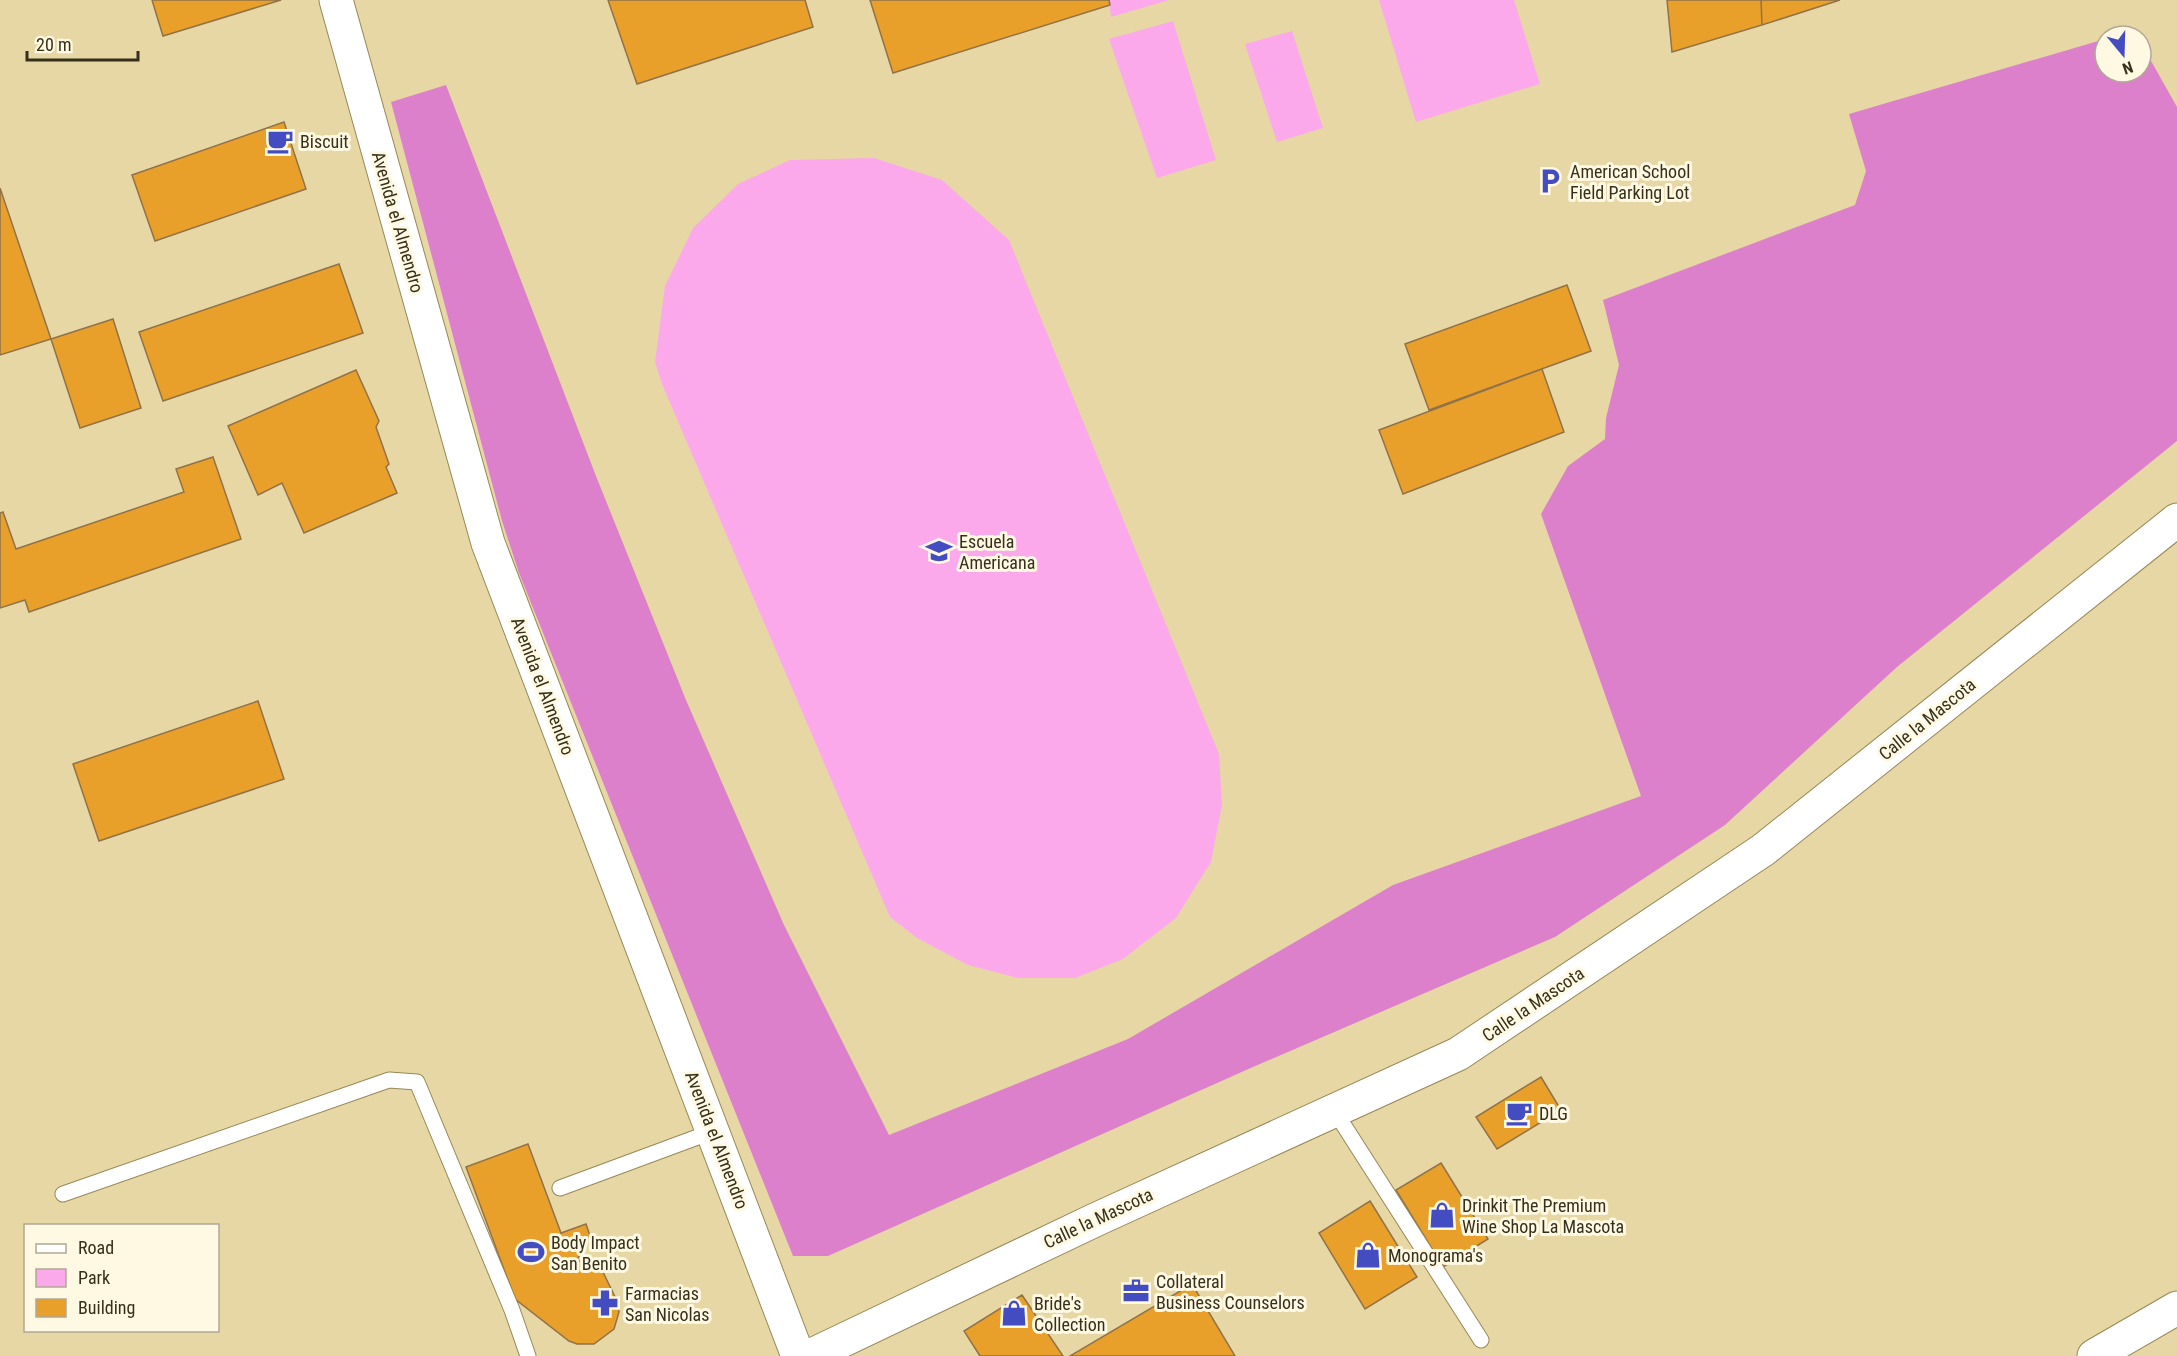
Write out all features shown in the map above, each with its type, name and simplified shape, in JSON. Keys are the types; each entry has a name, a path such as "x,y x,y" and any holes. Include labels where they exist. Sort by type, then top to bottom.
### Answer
{"main road":[{"name":"Avenida el Almendro","path":"336,0 488,543 798,1356"},
{"name":"Calle la Mascota","path":"810,1356 1095,1220 1458,1054 1763,850 2177,520"},
{"path":"2094,1356 2177,1308"}],"lane":[{"path":"63,1194 389,1080 417,1082 512,1310 528,1356"},
{"path":"1334,1110 1481,1340"},
{"path":"560,1188 714,1131"}],"green space":[{"path":"1109,0 1169,0 1111,17"},
{"path":"1379,0 1514,0 1540,84 1416,122"},
{"path":"1173,21 1216,160 1157,178 1109,39"},
{"path":"1292,31 1323,128 1277,142 1245,44"},
{"path":"874,158 942,180 1009,240 1219,754 1222,805 1211,862 1176,918 1123,959 1075,978 1018,978 968,965 917,938 890,917 662,384 655,362 665,286 693,228 738,184 790,160"}],"shaded area":[{"path":"2093,43 2093,84 2153,84 2153,64 2177,107 2177,441 1897,667 1725,825 1555,937 1253,1067 828,1256 793,1256 519,573 502,521 391,102 446,85 596,476 686,700 784,925 889,1135 1128,1039 1393,885 1641,796 1541,514 1568,466 1605,439 1606,418 1619,365 1603,300 1855,205 1866,171 1849,114"}],"building":[{"path":"152,0 281,0 163,36"},
{"path":"608,0 805,0 813,27 637,84"},
{"path":"870,0 1109,0 1110,5 893,73"},
{"path":"1667,0 1761,0 1762,25 1672,52"},
{"path":"1761,0 1840,0 1762,25"},
{"path":"284,122 306,189 155,241 132,175"},
{"path":"0,188 51,339 0,355"},
{"path":"339,264 363,333 163,401 139,332"},
{"path":"1567,285 1591,351 1429,410 1405,344"},
{"path":"113,319 141,408 80,428 51,339"},
{"path":"1542,369 1564,432 1403,494 1379,430"},
{"path":"356,370 379,421 376,427 389,464 386,467 397,493 304,533 282,483 258,495 228,426"},
{"path":"213,457 241,539 29,612 25,600 0,608 0,513 3,512 16,549 184,492 176,469"},
{"path":"258,701 284,779 99,841 73,764"},
{"name":"DLG","path":"1541,1077 1561,1110 1497,1149 1476,1117"},
{"path":"528,1144 561,1233 586,1224 590,1236 577,1260 603,1272 618,1303 619,1312 614,1329 594,1344 577,1344 569,1341 515,1299 466,1167"},
{"name":"Drinkit The Premium Wine Shop La Mascota","path":"1441,1163 1488,1239 1443,1267 1396,1190"},
{"name":"Monograma's","path":"1370,1201 1417,1277 1365,1309 1319,1233"},
{"path":"1192,1284 1235,1356 1070,1356"},
{"name":"Bride's Collection","path":"1022,1295 1063,1356 980,1356 964,1331"}],"place":[{"name":"Biscuit","path":"280,141"},
{"name":"American School Field Parking Lot","path":"1550,181"},
{"name":"Escuela Americana","path":"939,551"},
{"name":"DLG","path":"1519,1113"},
{"name":"Drinkit The Premium Wine Shop La Mascota","path":"1442,1215"},
{"name":"Body Impact San Benito","path":"531,1252"},
{"name":"Monograma's","path":"1368,1255"},
{"name":"Collateral Business Counselors","path":"1136,1291"},
{"name":"Farmacias San Nicolas","path":"605,1303"},
{"name":"Bride's Collection","path":"1014,1313"}]}
